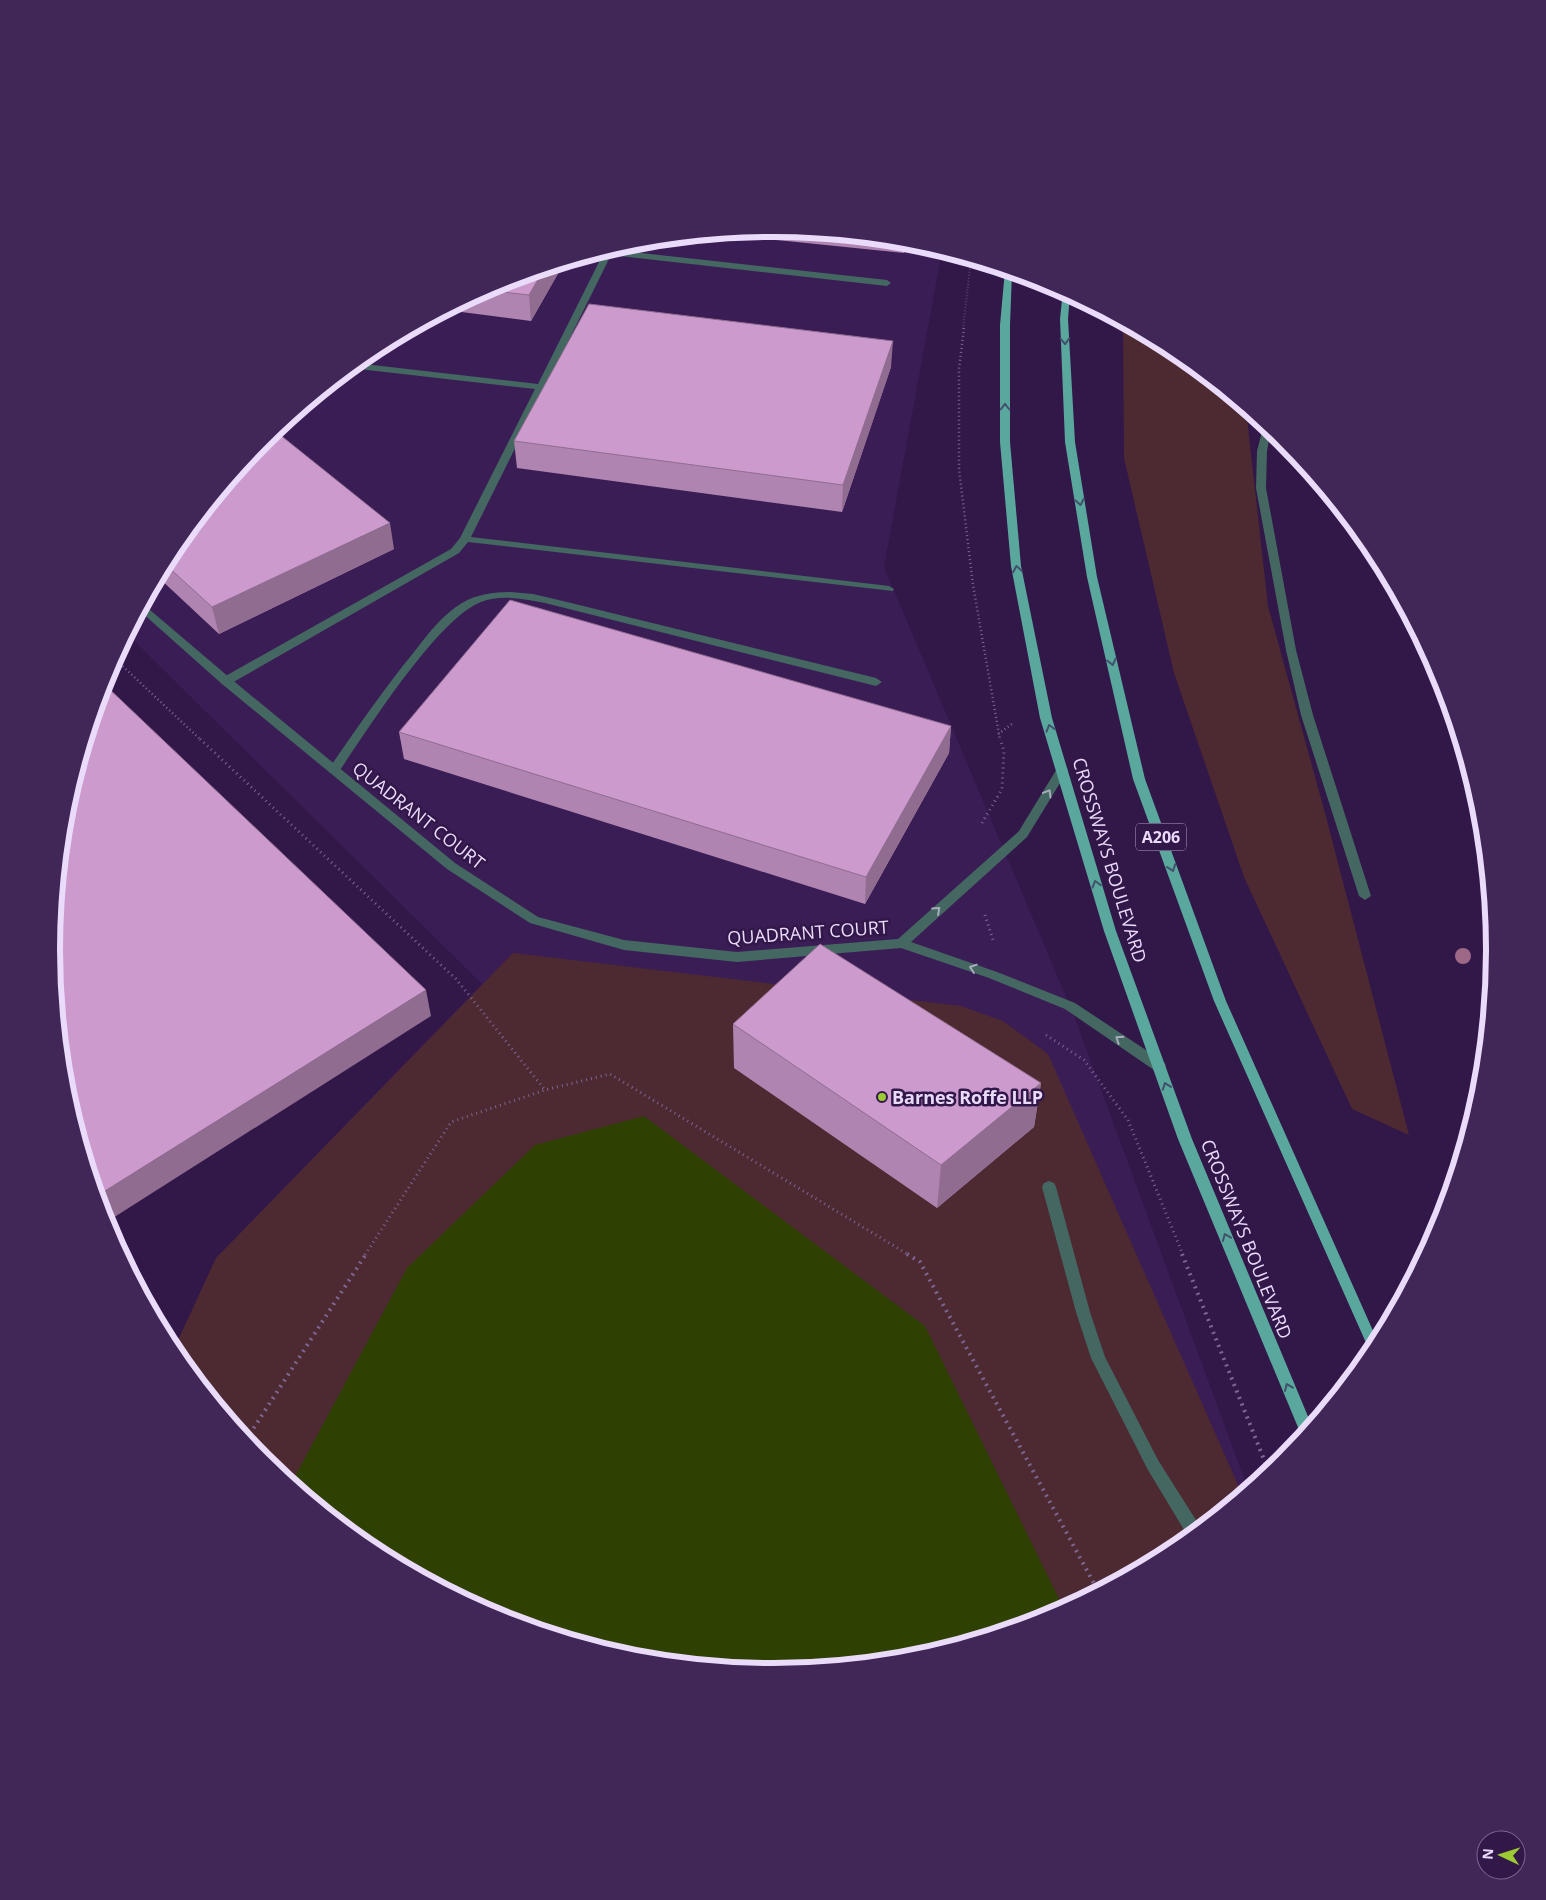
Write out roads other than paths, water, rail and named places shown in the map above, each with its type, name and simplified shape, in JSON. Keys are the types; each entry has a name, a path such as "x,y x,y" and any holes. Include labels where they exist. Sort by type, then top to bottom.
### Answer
{"main road":[{"name":"CROSSWAYS BOULEVARD","path":"1008,277 1005,324 1005,442 1016,566 1045,710 1110,931 1185,1139 1304,1425"},
{"name":"A206","path":"1065,300 1064,319 1070,442 1092,577 1140,779 1220,1001 1370,1340"}],"street":[{"path":"628,252 887,283"},
{"path":"226,681 455,551 465,539 605,257"},
{"path":"363,367 542,387"},
{"path":"1265,435 1262,451 1261,488 1291,650 1307,715 1365,896"},
{"path":"465,539 889,589"},
{"path":"334,770 381,702 440,627 458,610 478,600 499,596 526,595 876,682"},
{"name":"QUADRANT COURT","path":"147,611 226,681 451,866 534,920 624,945 737,957 901,943 994,975 1070,1006 1159,1066"},
{"name":"QUADRANT COURT","path":"901,943 1023,834 1062,770"},
{"path":"1049,1188 1083,1312 1098,1358 1153,1465 1191,1527"}],"place":[{"name":"Barnes Roffe LLP","path":"882,1097"}]}
